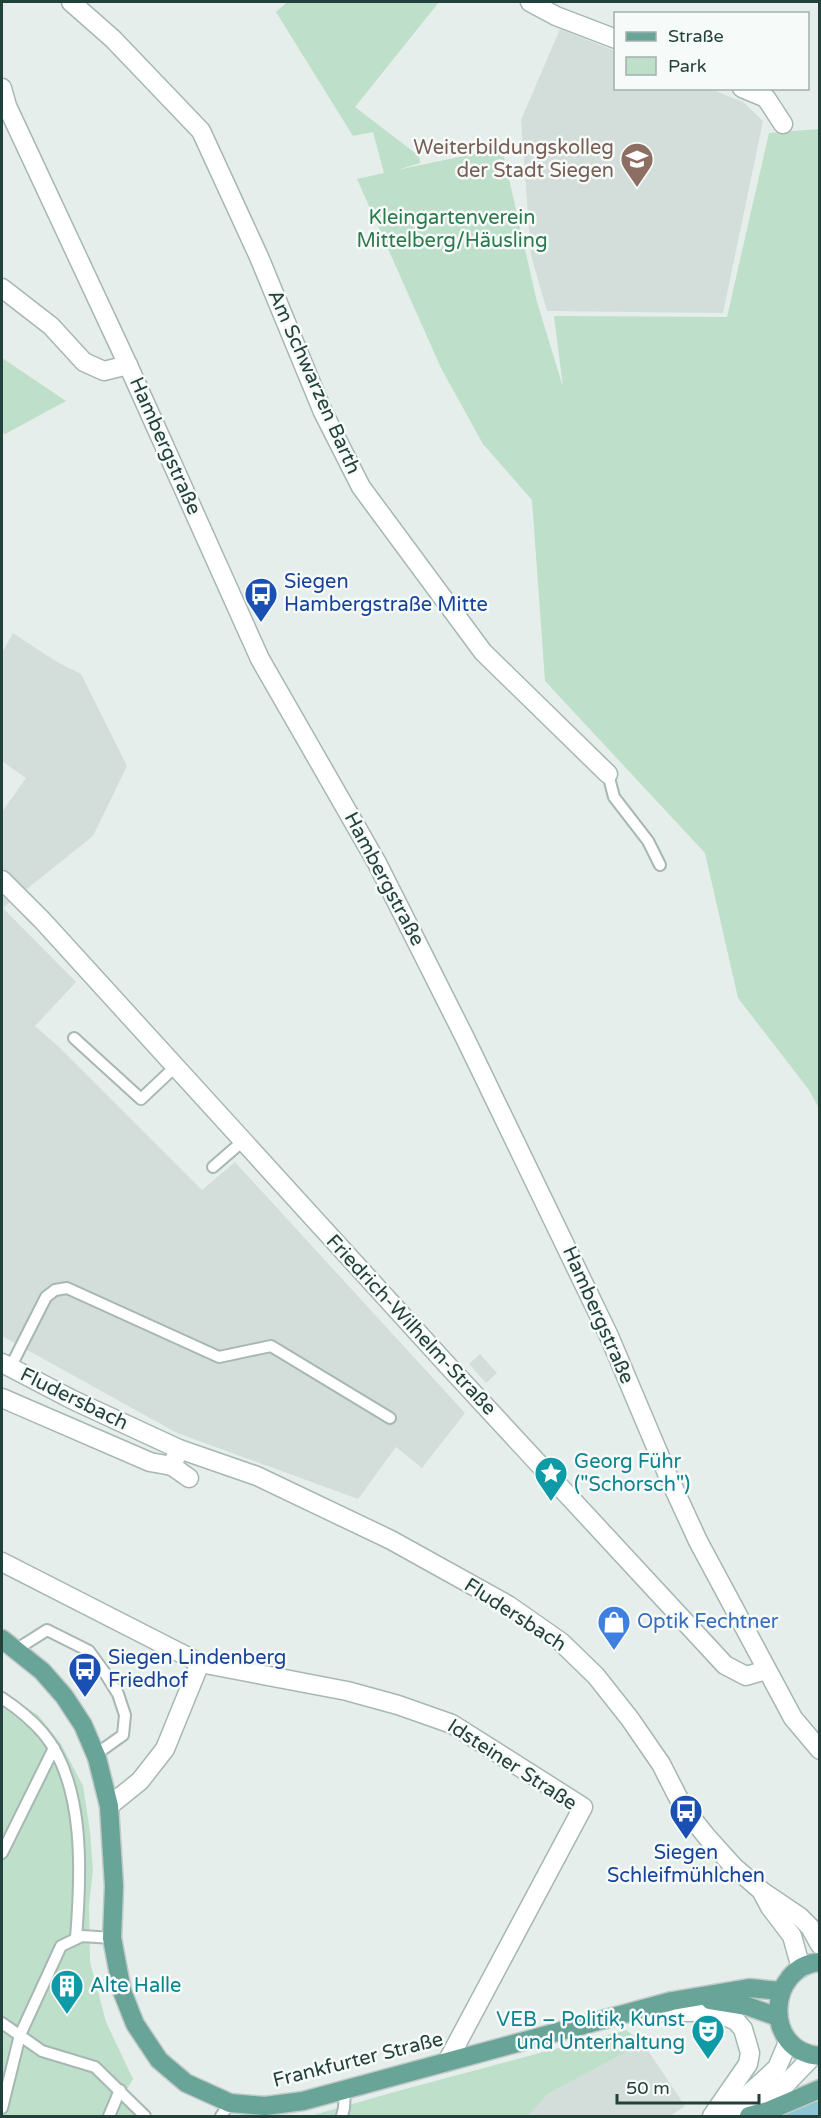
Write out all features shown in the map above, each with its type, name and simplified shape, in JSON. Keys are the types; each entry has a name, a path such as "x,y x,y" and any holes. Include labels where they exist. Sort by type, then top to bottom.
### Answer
{"main road":[{"name":"Frankfurter Straße","path":"2,1639 42,1671 64,1696 83,1725 97,1758 109,1806 114,1886 112,1938 122,1991 135,2024 159,2060 186,2083 225,2110 303,2101 693,1997 749,1988 781,1991"},
{"path":"816,2056 799,2050 788,2042 778,2017 778,2004 781,1991 801,1968 819,1962"},
{"name":"Frankfurter Straße","path":"693,1997 747,2006 778,2017"},
{"path":"749,2116 768,2111 819,2089"}],"street":[{"name":"Am Schwarzen Barth","path":"71,2 113,39 201,130 259,256 323,412 361,487 483,651 608,774"},
{"path":"530,2 556,16 614,39"},
{"name":"Hambergstraße","path":"2,88 7,106 58,219 128,365 260,658 372,854 424,956 609,1335 698,1541 766,1670"},
{"path":"747,90 766,98 783,124"},
{"path":"2,288 51,326 84,362 104,371 128,365"},
{"name":"Friedrich-Wilhelm-Straße","path":"3,885 42,920 725,1665 746,1676 766,1670"},
{"name":"Fludersbach","path":"6,1365 73,1400 179,1449 257,1476 391,1540 508,1605 561,1642 596,1676 630,1719 661,1764 683,1807 707,1837 734,1867 763,1892 800,1917 810,1927 819,1945"},
{"name":"Fludersbach","path":"2,1398 150,1462 172,1467 189,1478"},
{"path":"172,1467 179,1449"},
{"path":"2,1562 200,1663 165,1749 140,1781 109,1806"},
{"name":"Idsteiner Straße","path":"200,1663 347,1691 398,1704 452,1724 584,1807 447,2062"},
{"path":"766,1670 793,1718 819,1750"},
{"name":"Fludersbach","path":"763,1892 770,1907 792,1936 801,1968"},
{"path":"630,2012 717,2012 736,2021 742,2029 750,2053 748,2064 712,2116"},
{"path":"726,2113 777,2068 788,2042"},
{"path":"726,2113 782,2088 816,2056"}],"lane":[{"path":"608,774 614,797 648,841 660,865"},
{"path":"74,1038 141,1099 176,1066"},
{"path":"213,1167 243,1141"},
{"path":"6,1365 46,1296 55,1290 67,1287 219,1358 271,1346 390,1418"},
{"path":"17,1649 47,1630 89,1651 105,1672 125,1715 123,1735 102,1750 97,1758"},
{"path":"2,1698 23,1712 45,1735 54,1748 68,1783 79,1839 80,1887 76,1938"},
{"path":"2,1853 54,1748"},
{"path":"2,2108 20,2035 61,1946 82,1936 112,1938"},
{"path":"2,2023 42,2051 95,2067 145,2116"},
{"path":"109,2116 120,2090"},
{"path":"342,2116 345,2090"}],"shaded area":[{"name":"Weiterbildungskolleg der Stadt Siegen","path":"560,29 614,51 614,90 713,90 743,102 763,121 723,313 547,311 531,255 521,120"},
{"path":"13,633 57,662 81,674 127,766 93,836 3,908 76,982 35,1026 59,1047 202,1190 235,1162 465,1413 422,1468 396,1447 358,1499 177,1433 2,1336 2,812 26,778 2,761 2,653"},
{"path":"480,1354 497,1373 486,1383 469,1364"},
{"path":"643,2043 685,2106 670,2116 528,2116 548,2094"}],"green space":[{"name":"Kleingartenverein Mittelberg/Häusling","path":"287,2 439,2 355,107 419,156 420,163 397,170 502,148 537,302 563,387 554,316 727,317 769,133 819,129 819,1108 809,1090 738,998 705,853 545,681 532,500 483,444 441,368 357,179 384,173 373,132 353,136 276,12"},
{"path":"2,358 66,401 5,434 2,432"},
{"path":"2,1693 38,1715 61,1744 83,1786 93,1870 89,1905 90,1962 106,2022 133,2079 127,2089 148,2116 2,2116"},
{"path":"626,2030 643,2043 548,2094 528,2116 310,2116 398,2091"}],"water":[{"path":"809,2099 819,2102 819,2116 770,2116"}],"place":[{"name":"Weiterbildungskolleg der Stadt Siegen","path":"637,188"},
{"name":"Siegen Hambergstraße Mitte","path":"261,623"},
{"name":"Georg Führ (\"Schorsch\")","path":"551,1502"},
{"name":"Optik Fechtner","path":"614,1651"},
{"name":"Siegen Lindenberg Friedhof","path":"85,1698"},
{"name":"Siegen Schleifmühlchen","path":"686,1840"},
{"name":"Alte Halle","path":"67,2015"},
{"name":"VEB – Politik, Kunst und Unterhaltung","path":"708,2060"}]}
